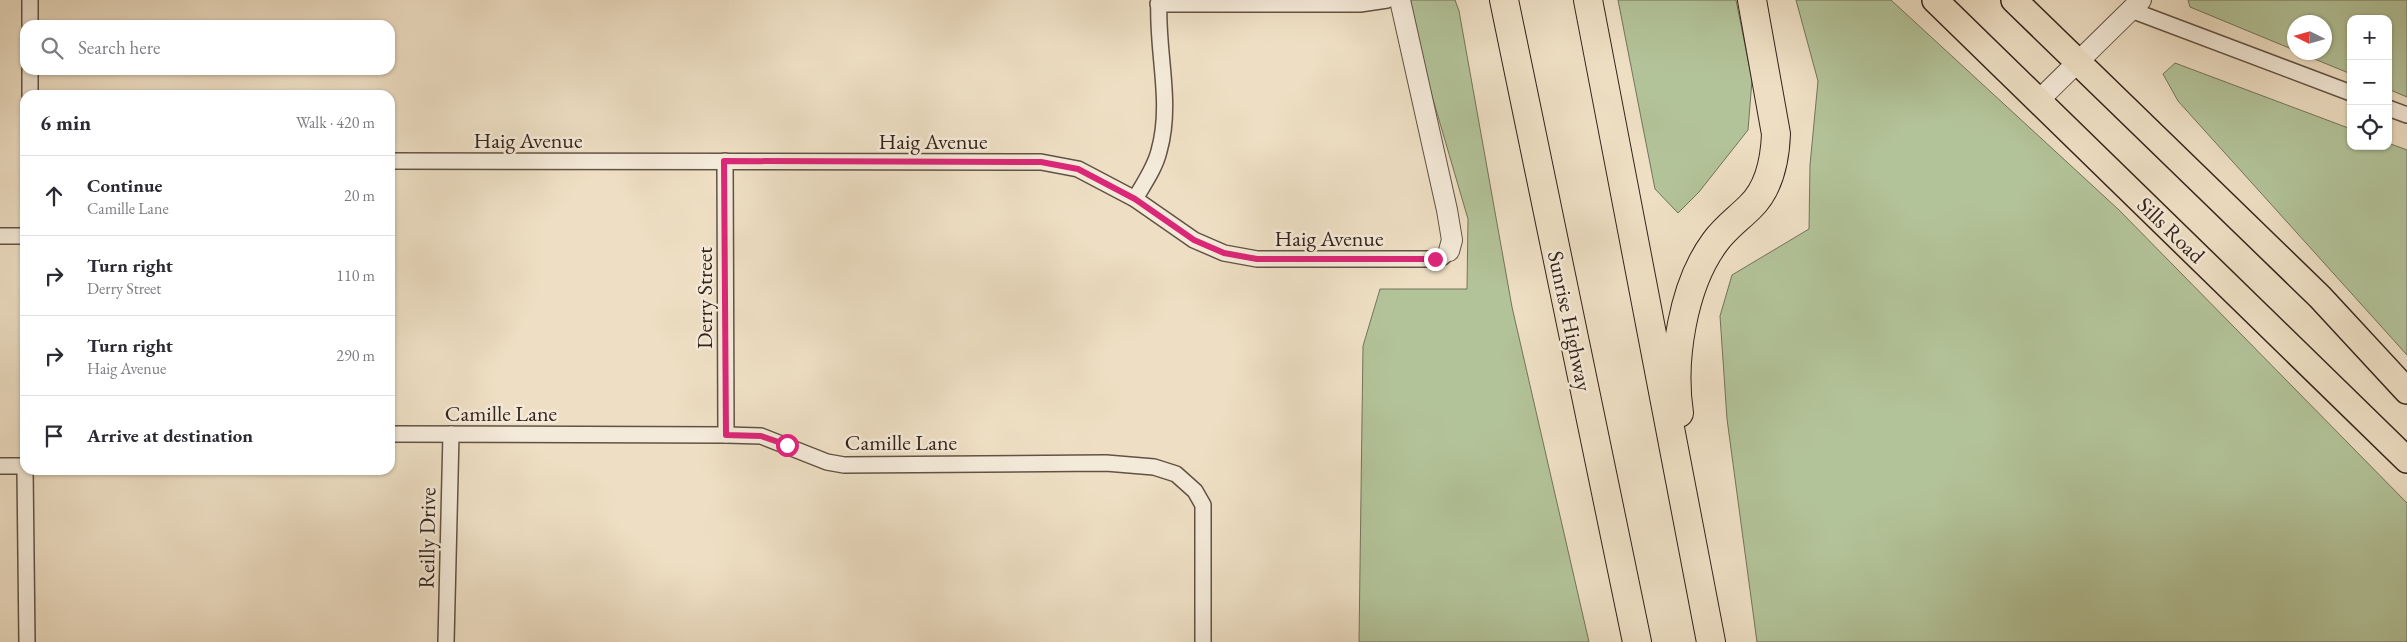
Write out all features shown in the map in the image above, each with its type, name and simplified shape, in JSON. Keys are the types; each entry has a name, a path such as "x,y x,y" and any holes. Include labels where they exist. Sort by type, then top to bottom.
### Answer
{"highway":[{"path":"1490,0 1517,66"},
{"name":"Sunrise Highway","path":"1504,0 1637,642"},
{"path":"1588,0 1687,528 1711,642"},
{"path":"1687,528 1678,369 1689,296 1697,272 1716,241 1752,205 1761,192 1768,179 1775,155 1776,134 1752,0"}],"main road":[{"name":"Sills Road","path":"1935,0 2407,460"},
{"path":"2014,0 2320,297 2407,391"}],"street":[{"path":"30,0 30,20"},
{"path":"1135,199 1154,167 1160,149 1164,113 1158,2 1360,4 1387,0"},
{"path":"1400,0 1447,210 1452,240 1449,251"},
{"path":"2038,101 2136,5 2347,91"},
{"path":"30,75 30,90"},
{"path":"2392,109 2407,115"},
{"name":"Haig Avenue","path":"395,161 1041,162 1078,169 1135,199 1194,240 1224,253 1257,259 1435,259 1443,257 1449,251"},
{"name":"Derry Street","path":"724,161 726,435"},
{"path":"0,236 20,236"},
{"name":"Camille Lane","path":"395,434 761,436 827,462 844,465 1106,463 1154,467 1176,474 1195,491 1203,505 1203,642"},
{"name":"Reilly Drive","path":"446,642 451,434"},
{"path":"0,466 20,466"},
{"path":"25,475 28,642"}],"green space":[{"path":"1404,0 1455,0 1459,11 1512,307 1589,642 1359,642 1363,346 1380,289 1467,289 1468,219"},
{"path":"1618,0 1736,0 1752,80 1748,130 1699,192 1678,213 1655,189"},
{"path":"1796,0 1891,0 2119,210 2407,503 2407,642 1757,642 1727,419 1720,316 1732,275 1809,229 1810,165 1818,81"},
{"path":"2188,0 2407,0 2407,97 2392,91 2392,15 2347,15 2347,72 2317,60 2332,60 2332,15 2287,15 2287,47 2190,7"},
{"path":"2175,63 2347,128 2347,150 2392,150 2392,144 2407,150 2407,355 2178,101 2163,74"}],"route":[{"path":"787,445 761,436 726,435 724,161 1041,162 1078,169 1135,199 1194,240 1224,253 1257,259 1435,259"}]}
